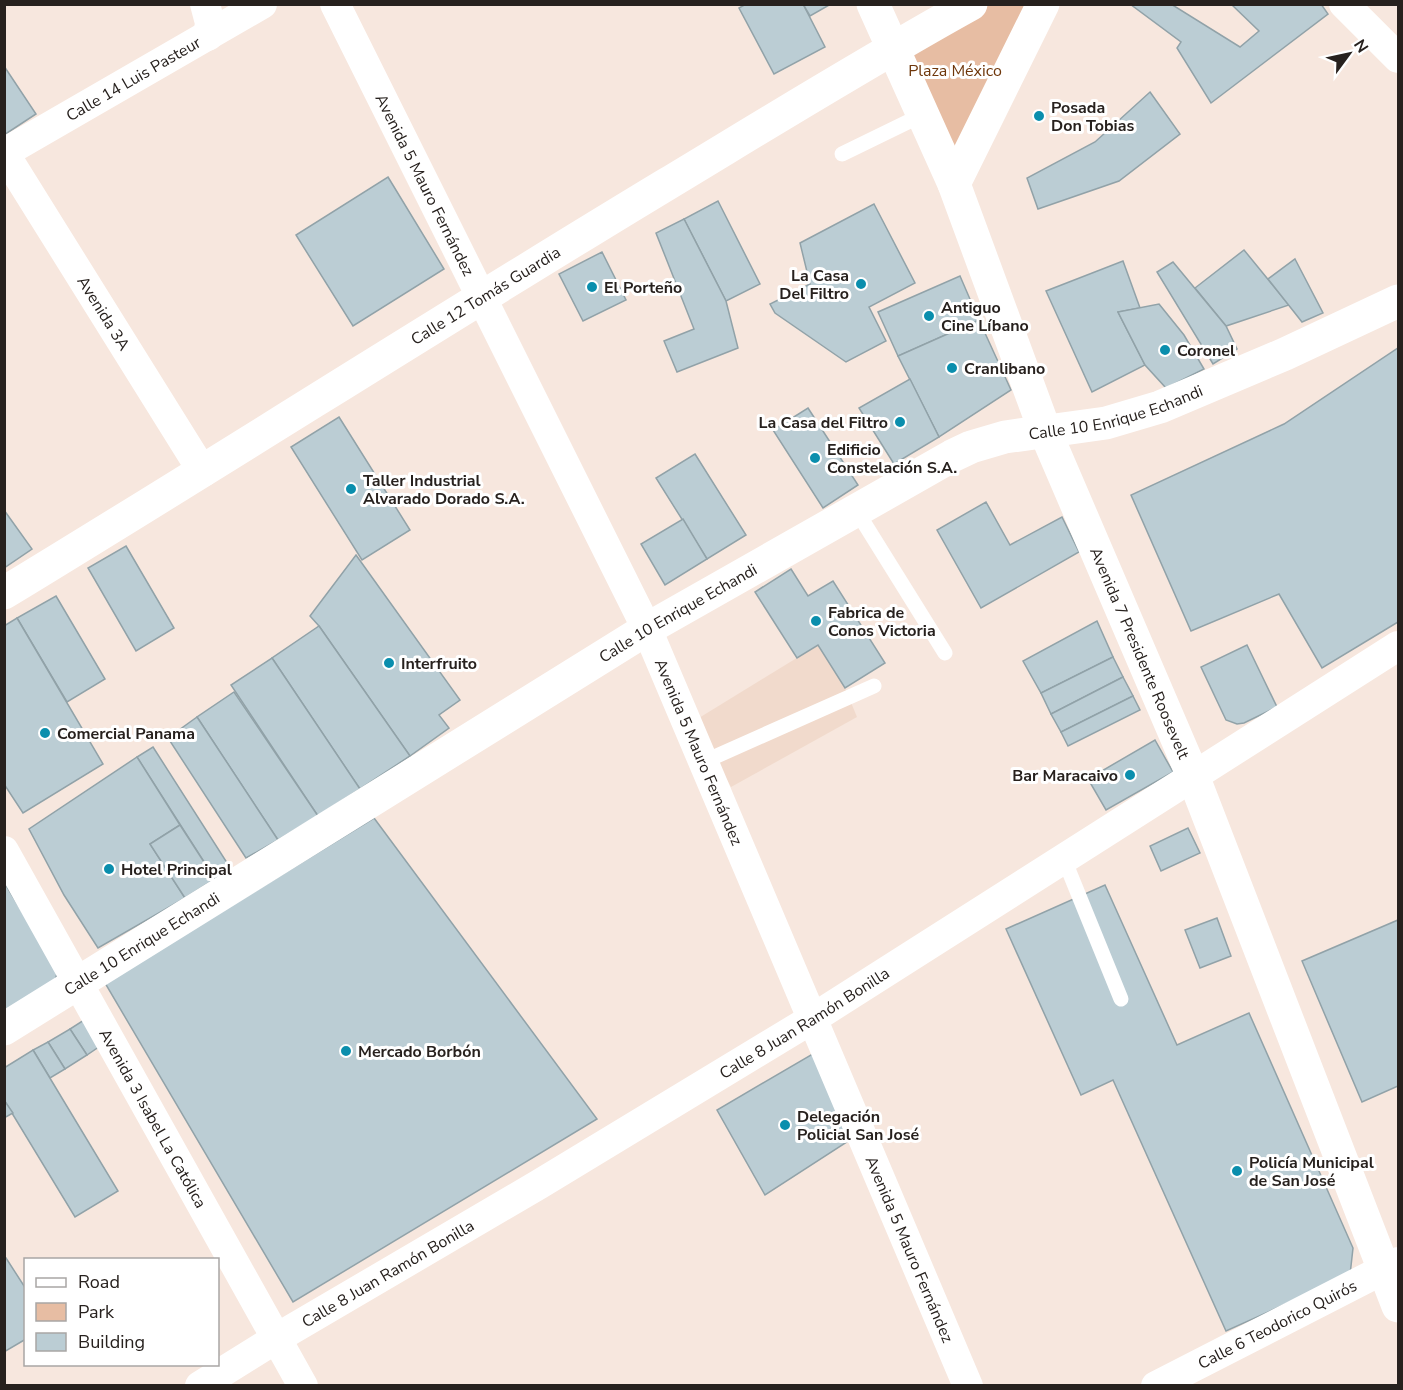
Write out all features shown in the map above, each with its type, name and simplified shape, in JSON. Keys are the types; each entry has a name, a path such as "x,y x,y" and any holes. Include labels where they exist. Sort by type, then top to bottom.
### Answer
{"street":[{"path":"205,4 210,23 208,36"},
{"name":"Calle 14 Luis Pasteur","path":"4,153 262,4"},
{"name":"Avenida 5 Mauro Fernández","path":"335,4 647,629 968,1386"},
{"name":"Avenida 7 Presidente Roosevelt","path":"873,4 954,184 1045,431 1193,776 1391,1265 1398,1306"},
{"name":"Calle 12 Tomás Guardia","path":"4,594 203,472 480,297 892,48 971,4"},
{"path":"954,184 1043,4"},
{"path":"1344,4 1398,58"},
{"name":"Avenida 3A","path":"4,153 203,472"},
{"name":"Calle 10 Enrique Echandi","path":"4,1029 647,629 952,456 971,447 1005,437 1106,423 1160,406 1285,354 1398,302"},
{"name":"Calle 8 Juan Ramón Bonilla","path":"200,1386 812,1019 1398,646"},
{"name":"Avenida 3 Isabel La Católica","path":"4,851 303,1386"},
{"name":"Calle 6 Teodorico Quirós","path":"1156,1386 1391,1265"}],"lane":[{"path":"842,154 922,115"},
{"path":"856,510 945,653"},
{"path":"703,762 874,686"},
{"path":"1064,859 1121,999"}],"shaded area":[{"path":"818,645 845,688 857,717 731,787 694,721"}],"green space":[{"name":"Plaza México","path":"971,5 1043,5 954,184 892,48"}],"building":[{"path":"746,4 803,4 825,47 774,74 739,8"},
{"path":"803,4 831,4 810,16"},
{"path":"1130,4 1171,4 1240,47 1259,31 1231,4 1321,4 1328,14 1211,103 1177,48 1181,42"},
{"path":"4,66 36,114 4,135"},
{"path":"1150,92 1180,134 1119,181 1038,209 1027,178 1095,142"},
{"path":"388,177 444,269 353,326 296,235"},
{"path":"718,201 760,284 726,301 684,219"},
{"name":"La Casa Del Filtro","path":"874,204 915,283 869,307 886,341 846,362 775,313 770,304 810,284 800,243"},
{"path":"684,219 726,301 738,348 677,372 664,341 694,329 656,233"},
{"path":"1244,250 1289,305 1226,326 1195,288"},
{"name":"El Porteño","path":"602,252 626,300 583,321 559,274"},
{"path":"1295,259 1323,313 1302,322 1268,279"},
{"path":"1123,261 1140,308 1118,312 1145,365 1092,392 1046,291"},
{"path":"1173,262 1226,326 1237,349 1213,364 1157,272"},
{"name":"Antiguo Cine Líbano","path":"960,276 979,320 898,356 878,312"},
{"name":"Coronel","path":"1159,304 1184,335 1204,369 1166,388 1145,365 1118,312"},
{"name":"Cranlibano","path":"979,320 1011,390 939,437 898,356"},
{"path":"1398,348 1398,622 1322,668 1279,594 1191,631 1131,495 1284,424"},
{"name":"La Casa del Filtro","path":"910,379 939,437 894,464 859,408"},
{"name":"Edificio Constelación S.A.","path":"808,408 858,485 823,508 773,430"},
{"name":"Taller Industrial Alvarado Dorado S.A.","path":"339,417 410,530 362,560 291,447"},
{"path":"695,454 746,535 707,559 656,478"},
{"path":"986,502 1010,545 1062,517 1079,552 981,608 937,530"},
{"path":"4,510 32,549 4,568"},
{"path":"683,519 707,559 665,585 641,544"},
{"path":"126,546 174,628 136,651 88,568"},
{"name":"Interfruito","path":"356,555 460,700 439,715 449,728 410,756 310,616"},
{"name":"Fabrica de Conos Victoria","path":"791,569 808,596 833,581 885,663 845,688 818,645 797,658 755,592"},
{"path":"56,596 105,679 67,702 17,618"},
{"name":"Comercial Panama","path":"17,618 103,764 23,813 4,784 4,626"},
{"path":"1097,621 1113,657 1041,693 1023,661"},
{"path":"319,626 410,756 360,789 272,658"},
{"path":"1247,645 1277,707 1244,723 1237,724 1226,720 1201,667"},
{"path":"1113,657 1123,677 1051,714 1041,693"},
{"path":"272,658 360,789 318,816 231,685"},
{"path":"1123,677 1133,696 1061,732 1051,714"},
{"path":"234,692 318,816 278,840 197,717"},
{"path":"1133,696 1140,710 1068,746 1061,732"},
{"path":"197,717 278,840 246,858 168,738"},
{"name":"Bar Maracaivo","path":"1155,740 1173,772 1106,810 1088,779"},
{"path":"153,747 231,869 215,879 137,757"},
{"name":"Hotel Principal","path":"137,757 180,825 150,844 185,898 98,948 64,895 29,829"},
{"name":"Mercado Borbón","path":"374,818 597,1119 293,1302 105,983"},
{"path":"180,825 215,879 185,898 150,844"},
{"path":"1188,828 1200,853 1161,871 1150,846"},
{"path":"4,882 58,970 52,991 4,1021"},
{"name":"Policía Municipal de San José","path":"1105,885 1177,1045 1249,1013 1353,1248 1350,1275 1226,1331 1113,1080 1081,1095 1006,929"},
{"path":"1217,918 1231,956 1200,968 1185,930"},
{"path":"1398,920 1398,1086 1362,1102 1302,961"},
{"path":"84,1020 103,1044 87,1055 70,1029"},
{"path":"70,1029 87,1055 65,1069 48,1042"},
{"path":"48,1042 65,1069 50,1078 33,1050"},
{"path":"33,1050 118,1191 75,1217 4,1100 4,1068"},
{"name":"Delegación Policial San José","path":"816,1052 850,1140 765,1195 717,1110"},
{"path":"4,1100 13,1113 4,1118"},
{"path":"6,1258 24,1286 24,1340 4,1352 4,1259"}],"place":[{"name":"Posada Don Tobias","path":"1039,116"},
{"name":"La Casa Del Filtro","path":"861,284"},
{"name":"El Porteño","path":"592,287"},
{"name":"Antiguo Cine Líbano","path":"929,316"},
{"name":"Coronel","path":"1165,350"},
{"name":"Cranlibano","path":"952,368"},
{"name":"La Casa del Filtro","path":"900,422"},
{"name":"Edificio Constelación S.A.","path":"815,458"},
{"name":"Taller Industrial Alvarado Dorado S.A.","path":"351,489"},
{"name":"Fabrica de Conos Victoria","path":"816,621"},
{"name":"Interfruito","path":"389,663"},
{"name":"Comercial Panama","path":"45,733"},
{"name":"Bar Maracaivo","path":"1130,775"},
{"name":"Hotel Principal","path":"109,869"},
{"name":"Mercado Borbón","path":"346,1051"},
{"name":"Delegación Policial San José","path":"785,1125"},
{"name":"Policía Municipal de San José","path":"1237,1171"}]}
